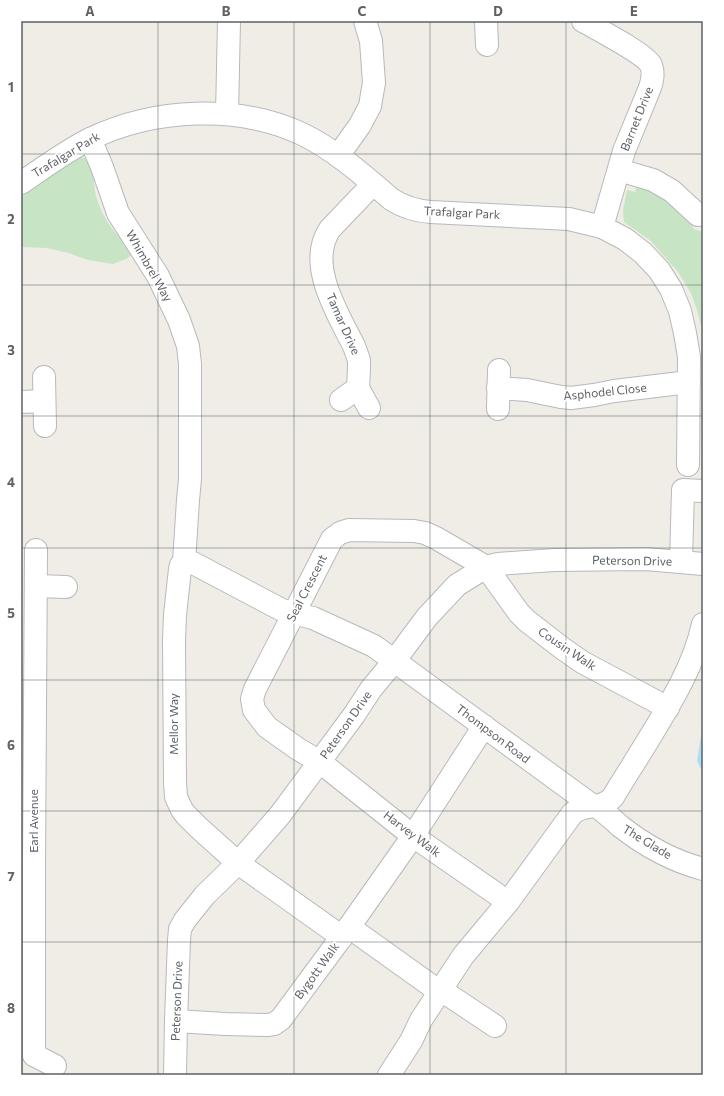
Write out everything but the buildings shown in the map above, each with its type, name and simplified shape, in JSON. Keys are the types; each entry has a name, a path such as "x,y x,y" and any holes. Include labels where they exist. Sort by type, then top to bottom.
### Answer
{"street":[{"path":"226,114 229,21"},
{"path":"338,156 360,125 370,106 374,83 371,41 365,21"},
{"path":"486,21 487,45"},
{"name":"Barnet Drive","path":"583,21 634,50 651,65 652,74 652,82 624,151 602,227"},
{"name":"Trafalgar Park","path":"21,183 56,159 90,139 127,124 166,116 186,114 226,114 246,116 266,121 286,127 308,138 338,156 397,203 417,211 569,219 602,227 625,239 643,253 659,270 671,289 680,311 696,358 689,382 688,464"},
{"name":"Whimbrel Way","path":"90,139 102,167 118,213 158,276 179,320 188,346 190,364 190,479 187,516"},
{"path":"619,170 653,180 672,191 698,215"},
{"name":"Tamar Drive","path":"369,408 349,394 359,368 357,353 327,290 323,274 322,250 325,236 330,229 373,184"},
{"path":"44,377 45,426"},
{"name":"Asphodel Close","path":"498,389 527,390 561,398 571,398 689,382"},
{"path":"21,402 44,401"},
{"name":"Peterson Drive","path":"682,562 683,490 703,491"},
{"name":"Mellor Way","path":"187,516 184,562 180,569 174,640 175,790 178,804 186,815 238,863 440,991"},
{"name":"Seal Crescent","path":"320,762 298,749 267,727 254,710 252,700 255,689 332,539 340,533 349,530 419,531 431,535 486,567"},
{"name":"Earl Avenue","path":"36,550 27,865 28,1059 55,1066"},
{"name":"Peterson Drive","path":"175,1075 178,951 180,929 185,920 205,895 238,863 280,816 354,715 371,689 446,595 457,585 486,567 505,564 554,560 646,560 703,564"},
{"path":"184,562 189,562 282,610 313,618 353,636 374,646 394,660"},
{"name":"Cousin Walk","path":"486,567 519,613 544,635 582,662 668,708"},
{"path":"36,586 66,587"},
{"path":"389,1075 421,1020 463,956 508,902 572,814 578,809 606,803 613,797 668,708 690,666 703,624"},
{"name":"Thompson Road","path":"394,660 595,806"},
{"name":"Bygott Walk","path":"176,1021 267,1025 274,1024 281,1019 413,836 484,726"},
{"name":"Harvey Walk","path":"320,762 413,836 508,902"},
{"name":"The Glade","path":"595,806 620,826 648,845 684,863 703,869"},
{"path":"440,991 495,1026"}],"green space":[{"path":"81,157 88,160 92,168 96,196 106,220 121,240 133,252 133,254 126,259 113,264 88,260 47,248 21,247 21,197"},
{"path":"637,185 654,188 683,213 694,229 703,232 703,334 691,293 678,272 651,241 624,222 623,210 627,190 635,192"}],"water":[{"path":"703,728 703,770 697,761"}]}
